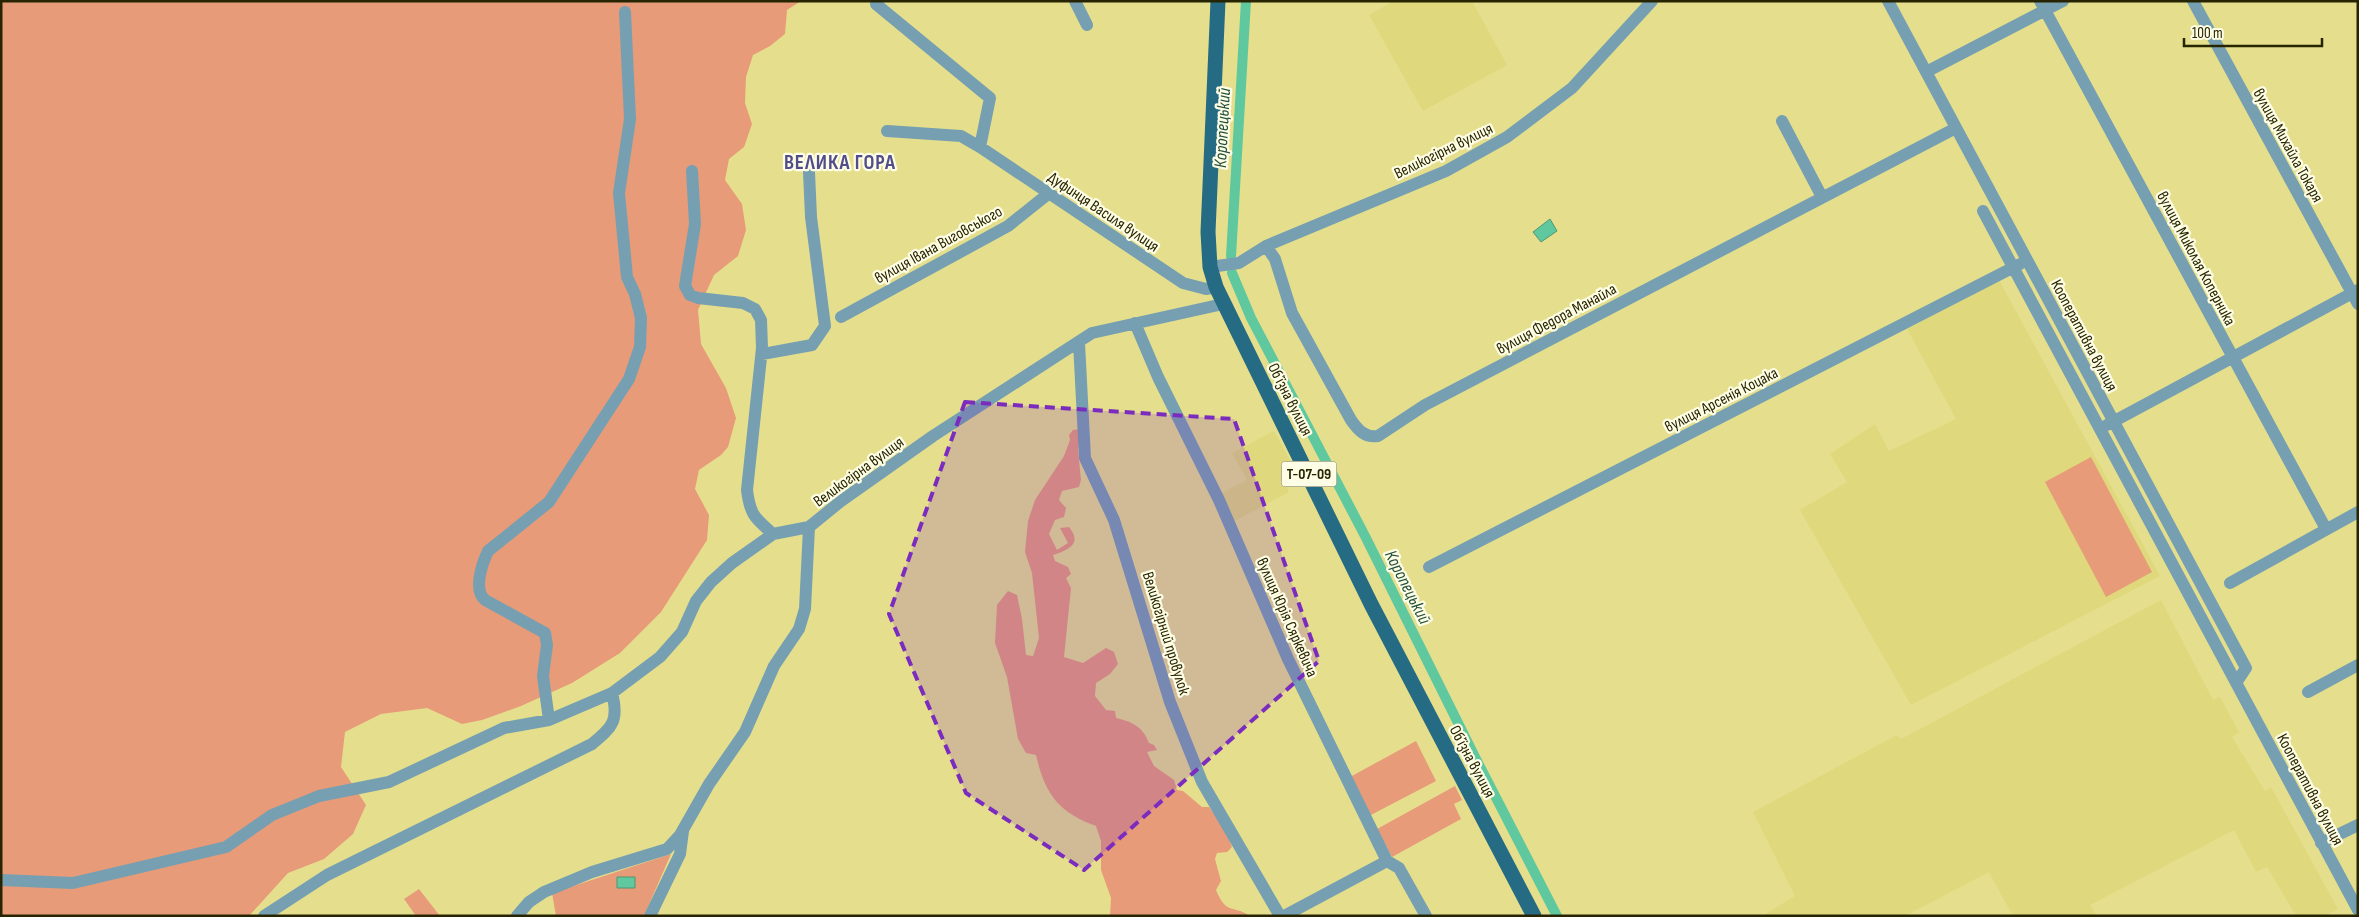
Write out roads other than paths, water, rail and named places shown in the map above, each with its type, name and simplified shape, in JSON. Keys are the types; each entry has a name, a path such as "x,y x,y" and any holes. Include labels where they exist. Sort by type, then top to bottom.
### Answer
{"main road":[{"name":"Обʼїзна вулиця","path":"1218,1 1208,232 1210,267 1216,287 1371,604 1534,916"}],"street":[{"path":"1075,1 1087,25"},
{"name":"Великогірна вулиця","path":"1210,267 1239,263 1266,246 1446,171 1507,137 1572,88 1652,1"},
{"name":"Кооперативна вулиця","path":"1888,1 2246,668 2236,683"},
{"path":"1926,72 2042,6 2063,1"},
{"name":"вулиця Михайла Токаря","path":"2192,1 2356,296"},
{"path":"876,4 990,98 980,146"},
{"name":"вулиця Миколая Коперника","path":"2042,6 2326,529"},
{"path":"549,720 544,676 547,645 546,633 485,600 480,596 478,590 484,559 488,551 549,502 629,379 640,347 641,318 635,294 627,277 619,193 630,119 625,12"},
{"path":"1782,121 1822,198"},
{"name":"вулиця Федора Манайла","path":"1266,246 1275,259 1292,314 1351,420 1357,428 1370,437 1378,436 1425,406 1956,128"},
{"name":"Дуфинця Василя вулиця","path":"887,131 961,136 980,146 1048,194 1183,283 1206,289 1216,287"},
{"path":"692,171 695,224 685,286 690,295 698,298 743,303 755,309 761,320 762,354 747,490 749,507 754,518 773,534"},
{"path":"762,354 812,345 825,326 811,217 809,172"},
{"name":"вулиця Івана Виговського","path":"841,316 1008,226 1048,194"},
{"name":"Кооперативна вулиця","path":"1983,211 2358,910"},
{"name":"вулиця Арсенія Коцака","path":"1429,567 2027,261"},
{"path":"2100,429 2233,358 2356,296"},
{"name":"Великогірна вулиця","path":"517,916 529,902 551,889 592,872 667,849 745,732 774,666 799,629 805,609 809,527 840,501 933,436 1092,333 1223,304"},
{"name":"вулиця Юрія Сяркевича","path":"1135,323 1158,377 1218,500 1288,660 1387,861 1399,868 1426,916"},
{"name":"Великогірний провулок","path":"1079,343 1085,458 1114,520 1170,702 1202,782 1280,916"},
{"path":"2230,583 2358,512"},
{"path":"1,880 73,883 226,847 272,815 319,796 389,782 504,728 549,720 612,693 666,650 682,632 696,601 711,582 732,563 773,534 809,527"},
{"path":"2308,692 2358,665"},
{"path":"264,916 327,876 592,744 610,729 617,711 612,693"},
{"path":"2321,843 2358,825"},
{"path":"650,916 680,854 684,826"},
{"path":"1284,916 1387,861"}],"waterway":[{"name":"Коропецький","path":"1231,256 1246,1"},
{"name":"Коропецький","path":"1232,273 1251,318 1365,536 1557,916"}],"district":[{"name":"ВЕЛИКА ГОРА","path":"840,162"}]}
